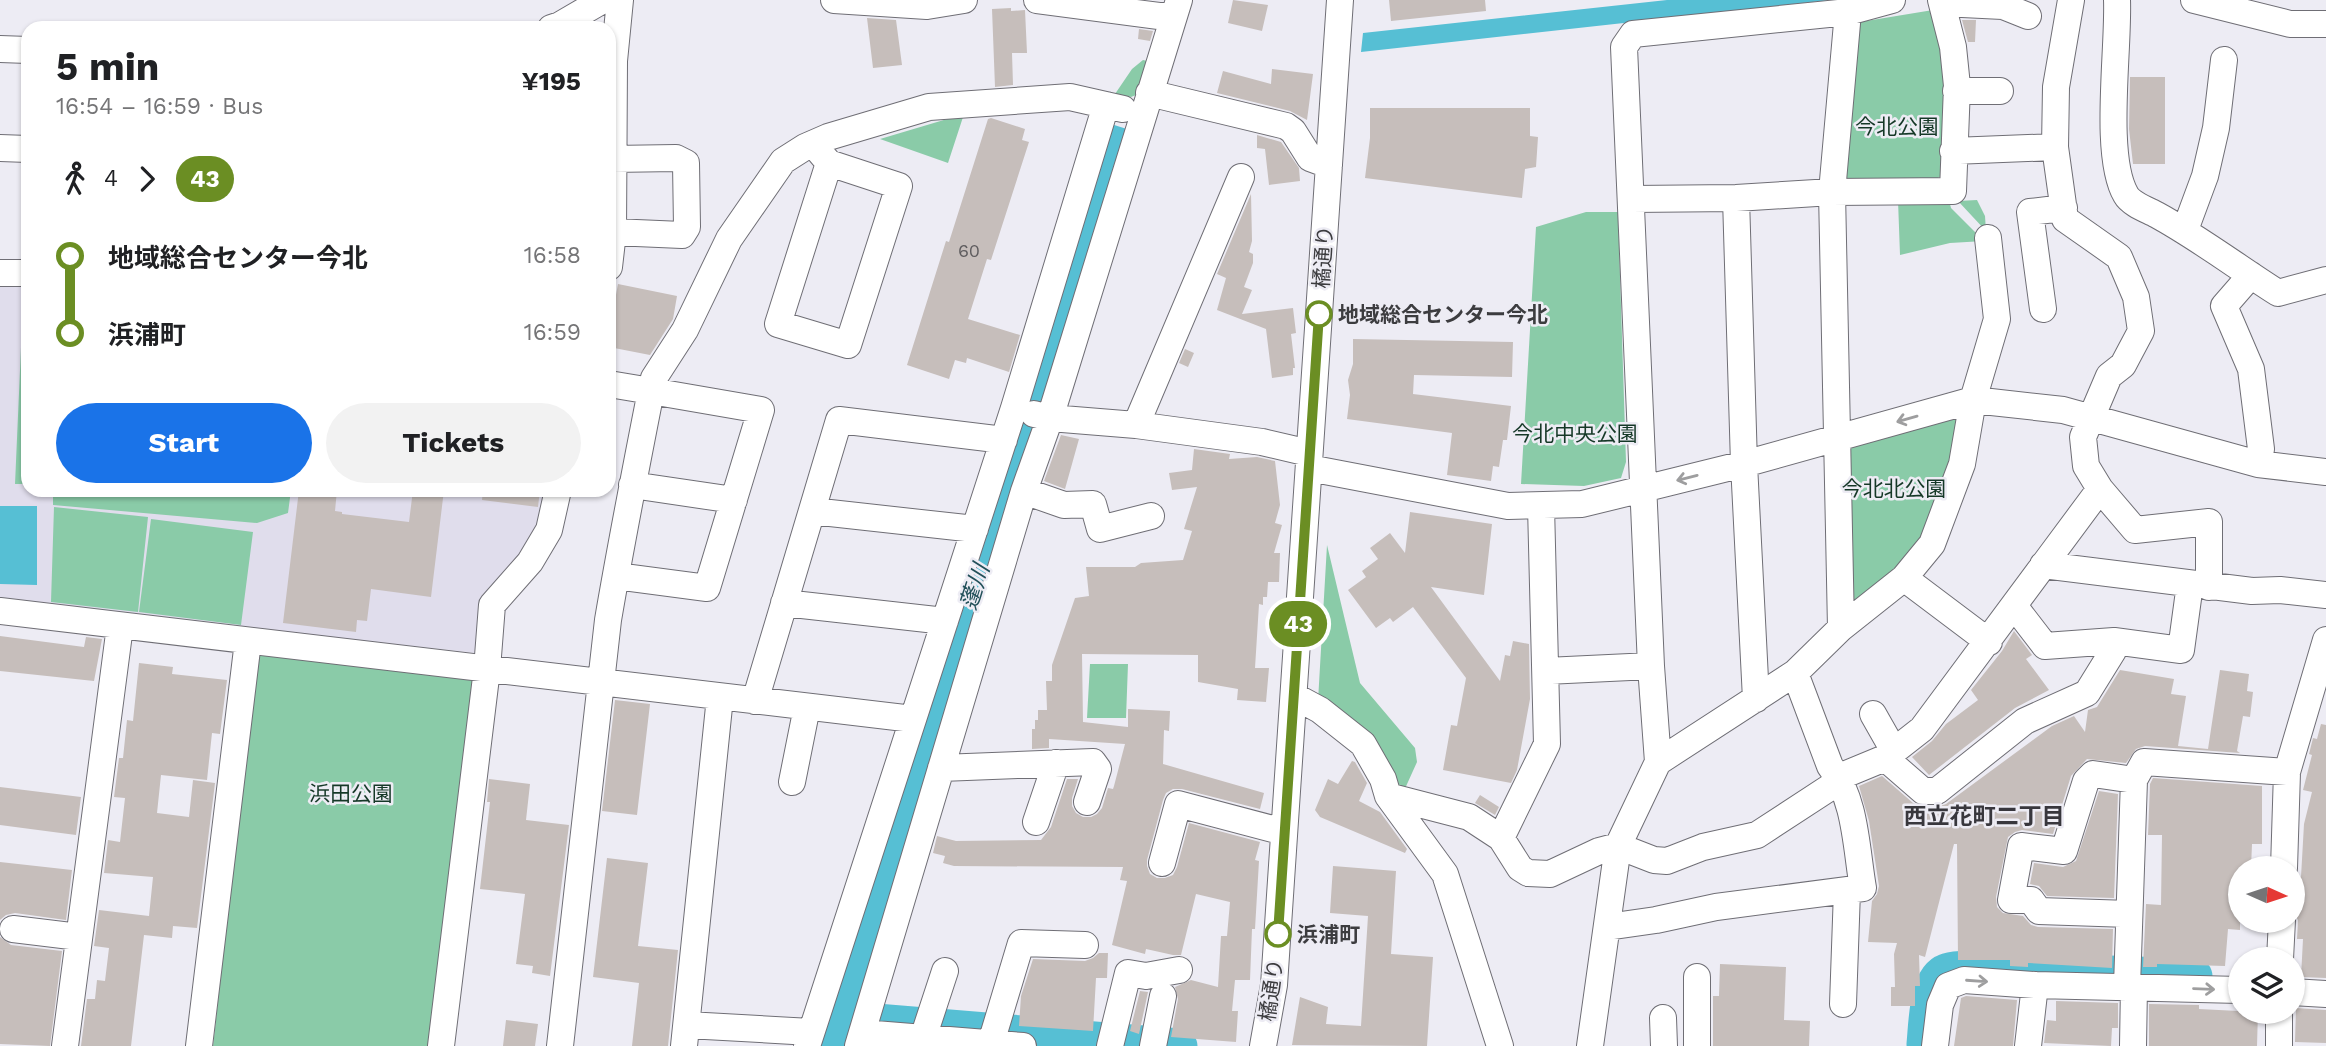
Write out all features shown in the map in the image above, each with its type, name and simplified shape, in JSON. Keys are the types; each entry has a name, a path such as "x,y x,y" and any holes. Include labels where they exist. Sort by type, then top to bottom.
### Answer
{"street":[{"path":"568,21 603,0"},
{"path":"616,30 620,0"},
{"path":"835,0 927,6 964,0"},
{"name":"橘通り","path":"1263,1046 1275,985 1340,0"},
{"path":"1590,1046 1618,846 1658,762 1651,666 1624,47 1633,34 1848,12 1892,0"},
{"path":"2015,607 2045,646 2114,641 2181,650 2199,585 2209,522 2135,530 2100,489 2086,466 2083,437 2089,418 2109,376 2123,365 2141,331 2136,297 2119,257 2065,219 2054,147 2056,87 2071,0"},
{"path":"2117,0 2114,116 2117,172 2127,198 2185,230 2278,293 2326,280"},
{"path":"2194,0 2290,24 2326,24"},
{"path":"720,697 685,1035 809,1039 914,724 1004,440 1032,414 1145,104 1170,12 1113,4 1049,1"},
{"path":"1632,199 1953,191 1956,91 1953,47 1942,1 2003,6 2028,16"},
{"path":"1841,628 1832,192 1848,12"},
{"path":"0,49 21,50"},
{"path":"2185,230 2205,176 2216,128 2224,60"},
{"path":"1956,91 2000,91"},
{"path":"560,1046 608,620 654,378 685,330 729,239 783,161 821,153 899,186 848,345 778,324 821,153 828,137 929,107 1070,97 1106,105 1145,104 1286,126 1293,131 1310,158 1329,165"},
{"path":"1023,1046 992,1038 952,1043 925,1030 860,1040 941,768 948,736 1024,491 1032,414 1106,105"},
{"path":"1953,151 2054,147"},
{"path":"0,148 21,149"},
{"path":"616,159 676,158 686,163 687,227 682,235 616,232"},
{"path":"1136,425 1241,177"},
{"path":"1736,198 1744,464 1756,699"},
{"path":"1994,288 2041,297 2030,212 2064,208"},
{"path":"1658,762 1795,673 1841,628 1904,578 1932,544 1962,464 1973,400 1997,319 1988,238"},
{"path":"0,273 21,273"},
{"path":"2251,275 2224,306 2251,369 2261,449 2258,464"},
{"path":"616,385 761,410 707,588 616,576"},
{"path":"1032,414 1262,442 1309,461 1508,506 1582,504 1744,464 1973,400 2063,410 2258,464 2326,472"},
{"path":"755,701 839,420 1004,440"},
{"path":"632,485 734,500"},
{"path":"1388,796 1469,817 1501,838 1520,868 1528,873 1550,874 1600,851 1618,846 1654,860 1667,861 1703,847 1757,835 1832,786 1839,777 1890,754 1922,729 2100,489"},
{"path":"1024,491 1064,505 1093,504 1100,529 1151,516"},
{"path":"441,1046 487,669 492,605 530,562 549,530 556,497"},
{"path":"1501,838 1547,744 1541,506"},
{"path":"812,511 975,529"},
{"path":"2043,565 2252,591 2280,590 2326,595"},
{"path":"1904,578 1989,642"},
{"path":"784,603 945,621"},
{"path":"0,611 807,707 914,724 948,736"},
{"path":"65,1046 120,626"},
{"path":"2284,856 2287,772 2317,700 2326,640"},
{"path":"199,1046 248,641"},
{"path":"1874,714 1890,754 1923,791 1937,791 2025,721 2087,693 2113,651 2114,641"},
{"path":"1546,671 1651,666"},
{"path":"1607,926 1656,920 1716,907 1863,888 1850,808 1839,777 1830,766 1795,673"},
{"path":"1294,696 1320,710 1363,744 1388,796 1445,874 1500,1046"},
{"path":"792,782 807,707"},
{"path":"941,768 1093,762 1098,769 1087,802"},
{"path":"2133,1046 2129,980 2134,780 2144,762 2287,772"},
{"path":"1037,822 1056,763"},
{"path":"2130,914 2039,911 2031,900 2011,900 2021,846 2064,851 2086,781 2093,774 2134,780"},
{"path":"1161,853 1178,803 1284,832"},
{"path":"1843,1004 1847,891"},
{"path":"13,929 79,937"},
{"path":"992,1038 1020,943 1085,945"},
{"path":"1111,1040 1128,973 1146,976 1179,970"},
{"path":"925,1030 945,971"},
{"path":"1697,977 1697,1046"},
{"path":"1935,1046 1940,1005 1948,986 1964,980 2035,985 2129,980 2228,989"},
{"path":"2028,1046 2035,985"},
{"path":"2305,993 2326,994"},
{"path":"1154,1040 1163,996"},
{"path":"1663,1018 1664,1046"},
{"path":"2279,1024 2279,1046"}],"shaded area":[{"path":"0,281 21,281 21,497 546,497 540,524 477,653 0,601"}],"green space":[{"name":"今北公園","path":"1933,10 1948,52 1948,172 1936,179 1848,181 1842,175 1860,22"},
{"path":"1143,60 1152,62 1136,95 1131,97 1115,94 1132,69"},
{"path":"964,114 948,163 880,139"},
{"path":"1898,200 1950,204 1984,241 1950,243 1900,255"},
{"path":"1977,200 1985,216 1986,231 1958,201"},
{"name":"今北中央公園","path":"1586,212 1618,212 1626,462 1621,478 1584,486 1521,484 1536,227"},
{"path":"21,348 21,484 15,484"},
{"name":"今北北公園","path":"1962,415 1966,420 1926,544 1864,606 1848,599 1843,459 1854,445"},
{"path":"53,497 290,497 288,513 257,523 53,505"},
{"path":"54,507 148,517 138,612 51,602"},
{"path":"151,519 253,532 241,625 139,612"},
{"path":"1327,545 1360,683 1415,748 1417,762 1403,793 1318,701"},
{"name":"浜田公園","path":"257,653 474,678 431,1046 213,1046"},
{"path":"1090,664 1128,664 1126,718 1087,718"}],"water":[{"path":"1667,0 1831,0 1361,52 1363,33"},
{"name":"蓬川","path":"1111,124 1130,130 848,1046 819,1046"},
{"path":"0,506 37,506 37,585 0,584"}],"building":[{"path":"1233,0 1268,5 1262,31 1228,23"},
{"path":"1389,0 1485,0 1486,11 1391,21"},
{"path":"1011,8 1011,11 1025,10 1027,53 1012,53 1013,85 995,87 992,9"},
{"path":"867,18 896,20 902,65 873,68"},
{"path":"1962,20 1976,20 1975,42 1968,42"},
{"path":"1139,29 1153,31 1150,41 1138,39"},
{"path":"1272,69 1313,74 1307,120 1290,111 1217,93 1223,71 1271,84"},
{"path":"2130,77 2165,77 2165,164 2133,164 2129,129"},
{"path":"1370,108 1530,108 1530,136 1538,137 1536,167 1525,169 1522,198 1365,178 1370,138"},
{"path":"988,119 1025,129 1022,140 1029,142 991,260 987,259 968,319 1020,335 1009,372 967,358 966,363 955,360 949,379 907,365 946,241 949,242"},
{"path":"1257,135 1281,142 1299,168 1300,181 1269,185 1265,149 1257,148"},
{"path":"1251,194 1252,241 1249,252 1253,254 1253,263 1244,287 1252,290 1242,314 1293,308 1296,333 1291,334 1295,368 1293,375 1272,378 1266,329 1217,310 1226,278 1217,274"},
{"path":"618,284 677,296 673,319 650,355 616,348"},
{"path":"1353,339 1513,342 1512,377 1414,375 1413,394 1511,406 1507,440 1503,440 1499,467 1493,466 1491,481 1447,475 1452,433 1347,419"},
{"path":"1185,349 1194,353 1188,367 1179,363"},
{"path":"1061,435 1079,439 1065,489 1044,481"},
{"path":"1194,449 1230,454 1229,459 1257,457 1275,461 1280,505 1275,523 1282,525 1274,553 1280,553 1279,582 1268,582 1267,597 1263,597 1263,605 1259,604 1255,668 1269,668 1266,702 1237,700 1238,689 1198,682 1198,655 1082,654 1083,722 1128,727 1128,709 1170,711 1169,731 1164,730 1163,764 1264,793 1260,809 1182,789 1173,789 1166,793 1147,860 1150,874 1157,878 1173,875 1189,823 1260,842 1255,860 1259,861 1250,980 1235,980 1232,1011 1238,1011 1236,1042 1171,1037 1178,999 1175,987 1191,980 1218,987 1221,936 1227,936 1230,902 1196,894 1181,955 1146,949 1145,954 1112,945 1127,881 1120,880 1123,867 954,866 943,863 945,856 933,853 937,836 956,841 1041,840 1051,827 1067,779 1078,779 1072,798 1076,813 1091,817 1102,808 1108,788 1113,789 1125,744 1049,739 1049,748 1032,749 1032,729 1035,729 1035,720 1038,720 1038,710 1047,710 1046,681 1052,681 1052,665 1075,598 1089,596 1086,567 1135,567 1141,563 1183,560 1192,531 1184,529 1197,487 1172,490 1169,473 1192,470"},
{"path":"298,497 336,497 335,511 342,514 409,522 412,497 443,497 431,597 371,589 367,621 357,620 356,632 283,623"},
{"path":"482,497 539,497 538,507 482,500"},
{"path":"1410,512 1492,524 1484,595 1431,587 1500,681 1505,655 1510,656 1513,641 1529,644 1530,699 1517,770 1511,783 1443,770 1451,725 1457,726 1466,678 1413,607 1393,622 1390,618 1376,628 1348,590 1366,577 1362,571 1378,559 1370,548 1390,533 1405,553"},
{"path":"2014,631 2032,655 2026,659 2049,690 2015,708 1929,775 1912,757 1932,741 1946,724 1978,700 1971,690"},
{"path":"0,636 84,647 86,637 102,639 94,681 0,671"},
{"path":"139,663 173,667 172,674 227,680 220,734 212,733 207,780 161,775 157,813 189,817 193,780 215,783 197,928 173,926 172,938 144,935 131,1046 81,1046 87,999 95,999 97,980 105,981 109,948 94,946 99,910 149,916 153,877 104,873 108,840 120,842 125,798 114,797 119,758 123,758 127,720 133,721"},
{"path":"2120,670 2174,679 2171,694 2186,696 2178,746 2208,749 2220,670 2249,674 2247,691 2253,692 2250,717 2243,716 2237,751 2240,753 2145,746 2136,749 2126,763 2087,759 2071,776 2053,834 2022,830 2008,837 1996,897 1997,907 2003,913 2023,916 2031,925 2038,927 2113,929 2112,968 2028,963 2028,967 2010,966 2010,960 1958,960 1957,844 1954,844 1925,957 1919,955 1920,986 1915,986 1915,1006 1891,1006 1891,987 1895,987 1894,954 1897,943 1868,942 1872,901 1879,886 1869,821 1859,786 1882,776 1913,803 1923,807 1946,804 2052,726 2074,716 2085,732 2088,710 2097,707"},
{"path":"615,700 650,704 637,815 602,811"},
{"path":"2321,724 2326,725 2326,978 2305,977 2305,947 2303,947 2303,939 2297,939 2297,933 2305,933 2305,856 2302,856 2304,824 2312,792 2303,790 2312,755 2309,754 2313,738 2317,739"},
{"path":"1352,761 1367,783 1359,801 1380,812 1407,849 1405,853 1320,817 1315,810 1328,779 1338,784"},
{"path":"2153,778 2262,786 2262,844 2252,844 2252,856 2228,856 2225,966 2157,964 2157,967 2143,967 2146,904 2161,905 2162,835 2148,835 2150,784"},
{"path":"489,779 530,784 526,820 569,825 550,976 532,973 533,966 516,964 525,894 480,889 490,802 487,802"},
{"path":"0,787 81,797 76,835 0,825"},
{"path":"2099,791 2118,794 2114,898 2047,896 2039,886 2030,884 2034,863 2063,867 2076,861"},
{"path":"1480,795 1499,807 1495,815 1475,803"},
{"path":"607,858 648,863 638,946 678,950 668,1046 632,1046 639,983 593,977"},
{"path":"0,862 72,870 66,920 15,913 0,920"},
{"path":"1333,866 1396,871 1391,954 1433,957 1427,1046 1292,1045 1300,997 1328,1007 1326,1024 1361,1026 1368,916 1330,913"},
{"path":"0,937 11,945 62,951 50,1046 0,1044"},
{"path":"1099,953 1108,953 1107,978 1096,978 1093,1031 1019,1026 1021,996 1033,959 1085,961"},
{"path":"1720,964 1786,967 1784,1020 1810,1021 1809,1046 1713,1046 1713,996 1719,996"},
{"path":"1140,991 1148,992 1139,1034 1130,1031"},
{"path":"1966,996 2017,1000 2013,1046 1954,1046 1961,998"},
{"path":"2056,1001 2118,1003 2118,1028 2112,1028 2111,1046 2044,1043 2047,1020 2056,1021"},
{"path":"2149,1004 2199,1005 2199,1009 2228,1010 2228,1024 2258,1024 2257,1046 2149,1046"},
{"path":"2305,1009 2326,1010 2326,1043 2295,1042 2296,1024 2305,1024"},
{"path":"506,1020 538,1024 535,1046 503,1046"}],"waterway":[{"path":"1924,1044 1931,992 1939,975 1948,970 1968,968 2195,976"},
{"path":"876,1021 1180,1046"}],"bus line":[{"name":"43","path":"1278,934 1319,314"}],"place":[{"name":"地域総合センター今北","path":"1319,314"},
{"name":"浜浦町","path":"1278,934"}],"district":[{"name":"西立花町二丁目","path":"1984,816"}]}
